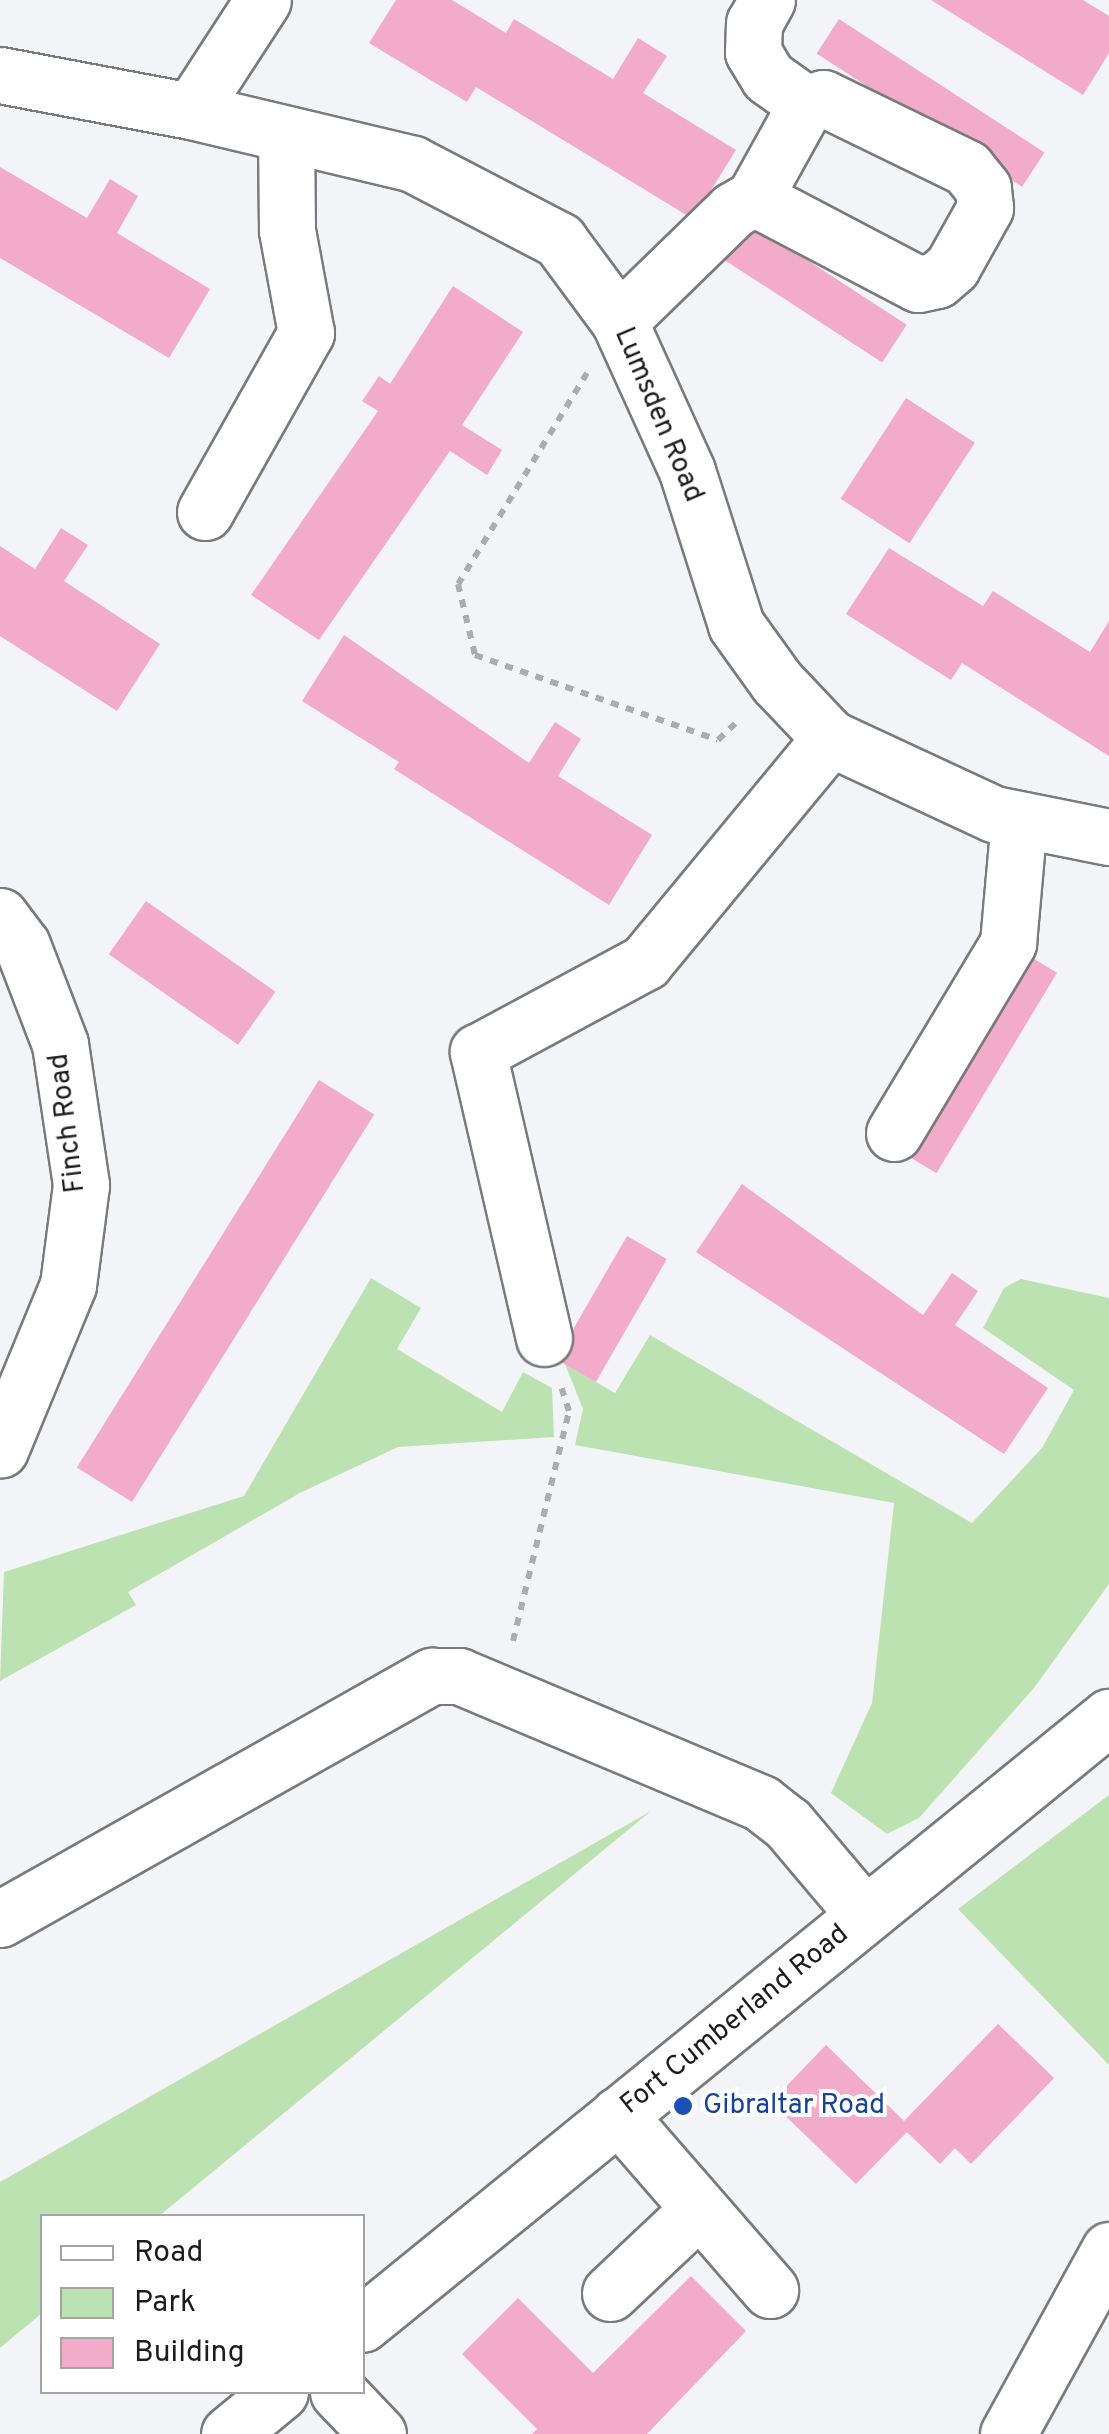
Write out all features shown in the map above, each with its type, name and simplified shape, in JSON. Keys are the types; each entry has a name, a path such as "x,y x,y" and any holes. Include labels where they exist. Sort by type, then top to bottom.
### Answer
{"street":[{"path":"191,111 263,0"},
{"path":"766,0 754,22 753,52 768,77 806,104"},
{"name":"Lumsden Road","path":"0,75 191,111 413,164 559,240 619,321 687,471 736,624 778,682 830,738 994,814 1109,838"},
{"path":"619,321 732,210 754,198 806,104 823,98 967,168 984,188 985,208 952,267 938,280 918,284 754,198"},
{"path":"205,512 306,332 287,230 286,134"},
{"path":"544,1338 478,1052 646,962 830,738"},
{"path":"894,1133 1008,943 1019,818"},
{"name":"Finch Road","path":"0,916 22,945 60,1044 80,1185 68,1285 0,1450"},
{"path":"4,1908 432,1676 459,1676 761,1804 788,1824 864,1914"},
{"name":"Fort Cumberland Road","path":"365,2322 1109,1717"},
{"path":"618,2116 770,2290"},
{"path":"610,2293 699,2209"},
{"path":"1008,2434 1109,2250"},
{"path":"228,2434 278,2394"},
{"path":"340,2394 378,2434"}],"path":[{"path":"619,321 458,584 475,655 718,740 778,682"},
{"path":"500,1691 569,1412 544,1338"}],"green space":[{"path":"371,1278 421,1308 397,1349 502,1412 523,1372 552,1388 554,1437 398,1447 300,1493 128,1592 136,1605 0,1681 4,1572 244,1496"},
{"path":"1021,1279 1109,1298 1109,1584 1034,1688 919,1818 887,1834 831,1793 872,1703 894,1503 575,1445 583,1409 565,1364 615,1393 650,1335 972,1523 1042,1448 1074,1390 983,1328 1004,1288"},
{"path":"1109,1795 1109,2065 958,1909"},
{"path":"651,1811 161,2214 40,2214 40,2315 0,2348 0,2182"}],"building":[{"path":"396,0 452,0 506,33 514,19 613,79 638,38 667,56 643,93 736,150 693,219 476,87 467,102 369,43"},
{"path":"931,0 1083,0 1109,16 1109,53 1083,95"},
{"path":"839,19 1044,152 1022,187 817,53"},
{"path":"0,167 87,218 110,179 138,196 117,233 210,289 169,358 0,258"},
{"path":"744,219 907,325 882,362 719,257"},
{"path":"453,286 523,332 462,425 502,450 487,475 450,451 319,640 251,595 378,411 362,401 379,376 390,384"},
{"path":"906,398 975,443 909,543 841,499"},
{"path":"61,528 88,545 64,581 160,644 117,711 0,636 0,546 35,569"},
{"path":"889,548 983,606 993,591 1090,652 1109,621 1109,756 962,663 951,680 846,614"},
{"path":"344,635 529,763 555,722 581,739 558,776 652,835 609,905 394,769 399,762 302,701"},
{"path":"146,901 275,992 238,1045 109,954"},
{"path":"1021,951 1057,973 936,1173 900,1152"},
{"path":"319,1080 374,1114 132,1502 77,1468"},
{"path":"742,1184 923,1315 952,1273 978,1291 955,1325 1048,1388 1004,1454 696,1252"},
{"path":"627,1236 667,1259 596,1382 556,1359"},
{"path":"998,2024 1054,2078 971,2164 955,2148 940,2164 907,2132 856,2184 771,2102 826,2045 904,2121"},
{"path":"691,2276 746,2331 647,2434 532,2434 537,2429 462,2354 518,2298 593,2373"}],"place":[{"name":"Gibraltar Road","path":"683,2106"}]}
